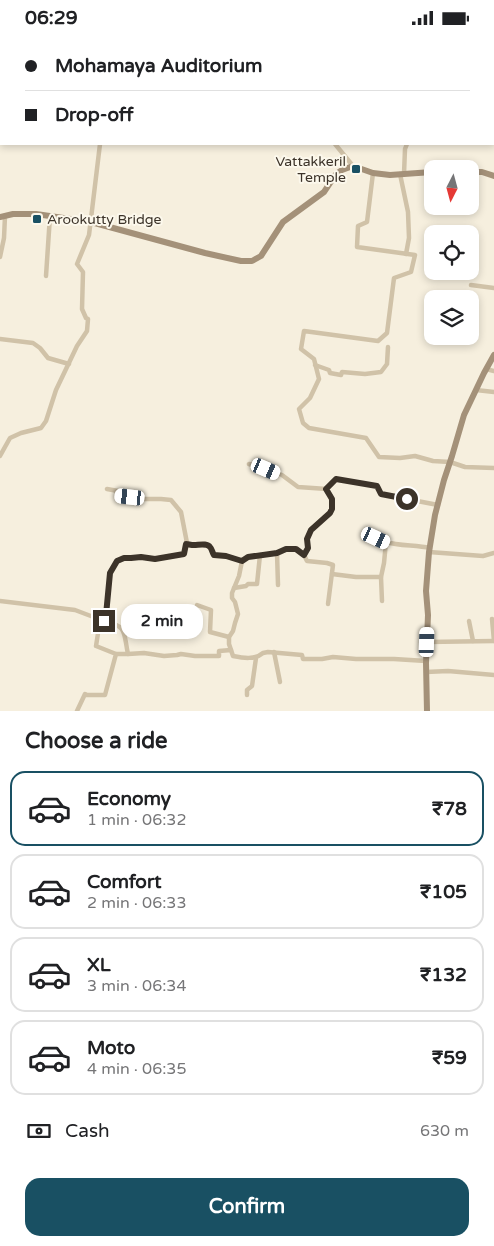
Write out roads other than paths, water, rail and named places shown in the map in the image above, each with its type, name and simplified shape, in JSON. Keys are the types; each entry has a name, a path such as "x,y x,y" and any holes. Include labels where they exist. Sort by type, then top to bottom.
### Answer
{"main road":[{"path":"2,217 13,214 36,214 91,222 205,253 241,261 252,261 261,256 283,222 324,193 336,174 347,167 353,166 373,173 390,175 424,173"},
{"path":"479,172 494,175"},
{"path":"427,711 426,661 428,615 426,591 430,550 438,505 464,415 494,355"}],"street":[{"path":"0,456 10,438 20,433 41,428 46,421 56,389 77,346 87,331 88,319 82,309 82,272 77,264 90,235 100,145"},
{"path":"336,145 353,166"},
{"path":"406,145 404,149 402,174 408,212 409,237 406,254"},
{"path":"373,173 367,222 358,226 357,247 415,255 410,272 394,278 387,333 378,341 304,331 300,349 314,359 319,379 310,398 299,409 303,423 309,428 366,438 379,457 400,458 415,456 433,461 450,462 465,467 494,468"},
{"path":"46,276 50,216"},
{"path":"0,257 4,238 2,217"},
{"path":"471,285 494,288"},
{"path":"0,339 33,343 48,358 68,364"},
{"path":"315,365 329,370 330,373 341,375 342,372 365,374 381,372 387,364 388,347"},
{"path":"486,369 494,371"},
{"path":"476,390 494,392"},
{"path":"249,464 282,475 298,487 326,489 336,479 377,486 381,494 438,505"},
{"path":"107,489 118,491 119,495 171,501 181,512 187,543 184,554 155,559 141,557 124,558 117,561 110,573 106,615 99,627 96,647 116,654 153,653 164,656 182,654 219,656 219,651 231,650"},
{"path":"304,555 308,548 307,539 311,530 332,509 332,499 326,489"},
{"path":"374,537 391,544 414,545 430,550 483,556 494,553"},
{"path":"382,601 381,577 386,542"},
{"path":"187,543 208,545 211,547 214,555 226,556 242,561"},
{"path":"328,604 333,565 307,561 304,555 296,549 286,549 277,553 248,557 242,561 232,598 238,614 234,631 229,637 233,656 241,658 256,657 263,653 274,652 302,655 304,659 333,657 426,661"},
{"path":"277,553 278,585"},
{"path":"234,588 248,584 257,584 260,555"},
{"path":"332,574 356,577 381,577"},
{"path":"0,601 75,610 117,625 123,629 128,654"},
{"path":"197,605 211,610 210,633 229,637"},
{"path":"427,642 494,641 492,619"},
{"path":"469,621 473,641"},
{"path":"274,652 280,682"},
{"path":"77,711 85,694 105,695 116,654"},
{"path":"247,695 247,690 252,686 256,657"},
{"path":"426,672 448,671 494,675"}],"place":[{"name":"Vattakkeril Temple","path":"356,169"},
{"name":"Arookutty Bridge","path":"37,219"}]}
